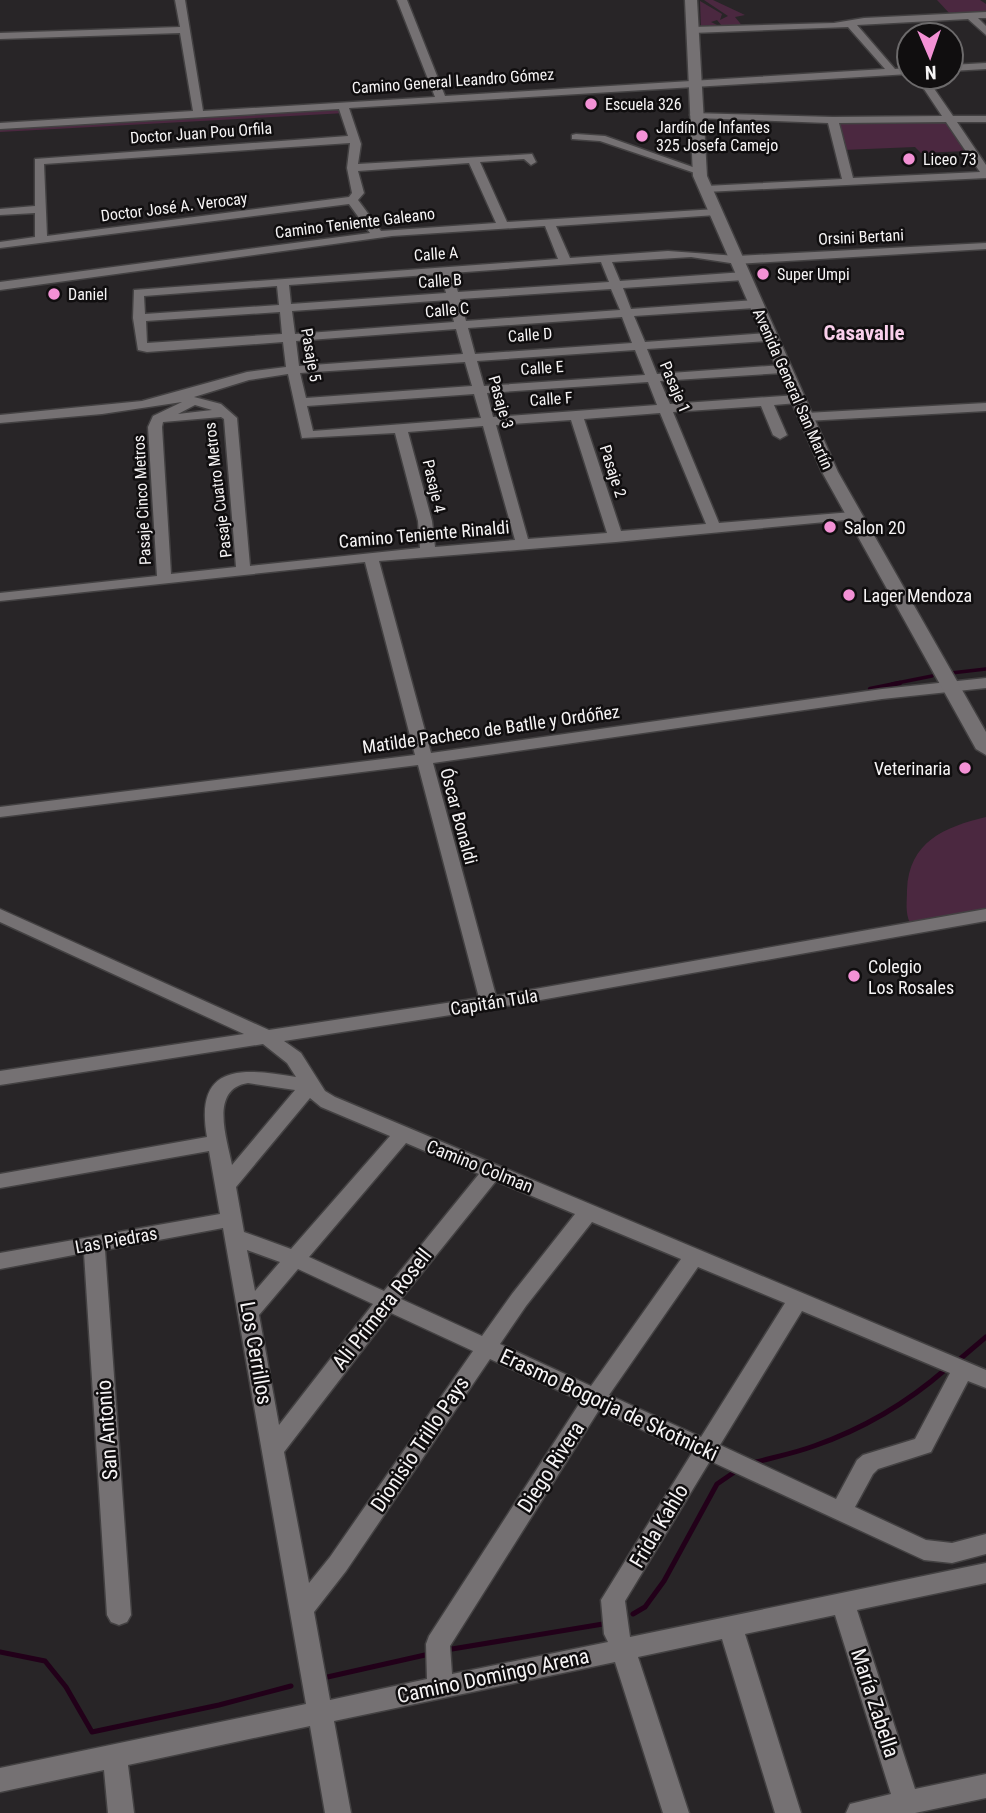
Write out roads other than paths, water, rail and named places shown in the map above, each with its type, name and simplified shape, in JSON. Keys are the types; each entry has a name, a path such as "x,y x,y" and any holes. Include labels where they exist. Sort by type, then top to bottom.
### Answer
{"main road":[{"name":"Avenida General San Martín","path":"691,0 699,171 706,189 783,369 852,516 986,749"}],"street":[{"path":"180,0 198,113"},
{"path":"401,0 440,97"},
{"path":"939,8 946,16"},
{"path":"692,30 851,24 986,15"},
{"path":"971,16 986,32"},
{"path":"851,24 892,72"},
{"path":"0,36 185,30"},
{"path":"965,67 986,66"},
{"name":"Camino General Leandro Gómez","path":"0,126 440,97 895,72"},
{"path":"930,91 986,174"},
{"path":"343,104 355,139 352,168 358,193 352,200 377,234"},
{"path":"695,115 833,120 986,119"},
{"path":"833,120 848,182"},
{"path":"576,137 601,138 699,171"},
{"name":"Doctor Juan Pou Orfila","path":"39,209 40,161 49,159 355,139"},
{"path":"352,168 528,156 531,162"},
{"path":"473,159 503,225"},
{"path":"706,189 986,174"},
{"name":"Doctor José A. Verocay","path":"0,245 352,200"},
{"path":"0,212 39,209 41,241"},
{"name":"Camino Teniente Galeano","path":"0,286 377,234 716,212"},
{"path":"549,222 565,261"},
{"name":"Orsini Bertani","path":"737,260 986,246"},
{"name":"Calle A","path":"139,318 138,293 685,253 737,260"},
{"name":"Pasaje 1","path":"605,258 665,409 701,489 714,528"},
{"name":"Pasaje 3","path":"444,269 523,545"},
{"name":"Calle B","path":"139,318 744,276"},
{"name":"Pasaje 5","path":"282,281 293,369 307,435"},
{"name":"Calle C","path":"139,318 142,347 755,304"},
{"name":"Calle D","path":"187,399 236,377 293,369 769,337"},
{"name":"Calle E","path":"302,402 783,369"},
{"path":"0,419 187,399"},
{"name":"Pasaje Cuatro Metros","path":"187,399 226,413 230,418 243,570"},
{"name":"Pasaje Cinco Metros","path":"164,578 157,422 187,399"},
{"name":"Calle F","path":"307,435 797,399"},
{"path":"765,401 780,435"},
{"path":"806,417 986,407"},
{"path":"157,422 226,413"},
{"name":"Pasaje 2","path":"576,415 616,538"},
{"name":"Pasaje 4","path":"400,428 425,521 428,553"},
{"name":"Camino Teniente Rinaldi","path":"0,597 372,557 852,516"},
{"name":"Óscar Bonaldi","path":"372,557 489,1003"},
{"name":"Matilde Pacheco de Batlle y Ordóñez","path":"0,812 424,758 883,694 986,683"},
{"name":"Camino Colman","path":"0,915 265,1036 294,1058 310,1085 328,1102 986,1379"},
{"name":"Capitán Tula","path":"0,1078 489,1003 986,915"},
{"name":"Los Cerrillos","path":"310,1085 291,1084 259,1076 230,1080 219,1090 213,1117 338,1813"},
{"path":"226,1185 310,1085"},
{"path":"249,1312 403,1134"},
{"path":"0,1181 218,1142"},
{"name":"Ali Primera Rosell","path":"273,1450 493,1170"},
{"name":"Dionisio Trillo Pays","path":"302,1609 338,1564 486,1347 589,1211"},
{"name":"Erasmo Bogorja de Skotnicki","path":"234,1228 387,1302 923,1550 952,1553 986,1544"},
{"name":"Las Piedras","path":"0,1261 94,1244 234,1228"},
{"name":"San Antonio","path":"94,1244 119,1615"},
{"name":"Diego Rivera","path":"440,1687 438,1644 595,1398 694,1256"},
{"name":"Frida Kahlo","path":"676,1813 624,1649 616,1634 614,1600 797,1301"},
{"path":"841,1511 865,1467 871,1462 923,1446 963,1370"},
{"name":"Camino Domingo Arena","path":"0,1780 986,1573"},
{"name":"María Zabella","path":"843,1603 907,1803"},
{"path":"730,1626 788,1813"},
{"path":"114,1756 121,1813"},
{"path":"859,1813 986,1786"}],"waterway":[{"path":"951,673 986,669"},
{"path":"892,684 932,676"},
{"path":"870,689 900,683"},
{"path":"960,1359 986,1337"},
{"path":"756,1462 807,1448 850,1432 900,1404 946,1369"},
{"path":"633,1614 645,1607 664,1581 717,1484 736,1471"},
{"path":"452,1649 603,1624"},
{"path":"0,1652 45,1661 66,1687 92,1732 219,1705 291,1686"},
{"path":"323,1678 425,1655"}],"place":[{"name":"Escuela 326","path":"591,104"},
{"name":"Jardín de Infantes 325 Josefa Camejo","path":"642,136"},
{"name":"Liceo 73","path":"909,159"},
{"name":"Super Umpi","path":"763,274"},
{"name":"Daniel","path":"54,294"},
{"name":"Salon 20","path":"830,527"},
{"name":"Lager Mendoza","path":"849,595"},
{"name":"Veterinaria","path":"965,768"},
{"name":"Colegio Los Rosales","path":"854,976"}],"district":[{"name":"Casavalle","path":"864,333"}]}
